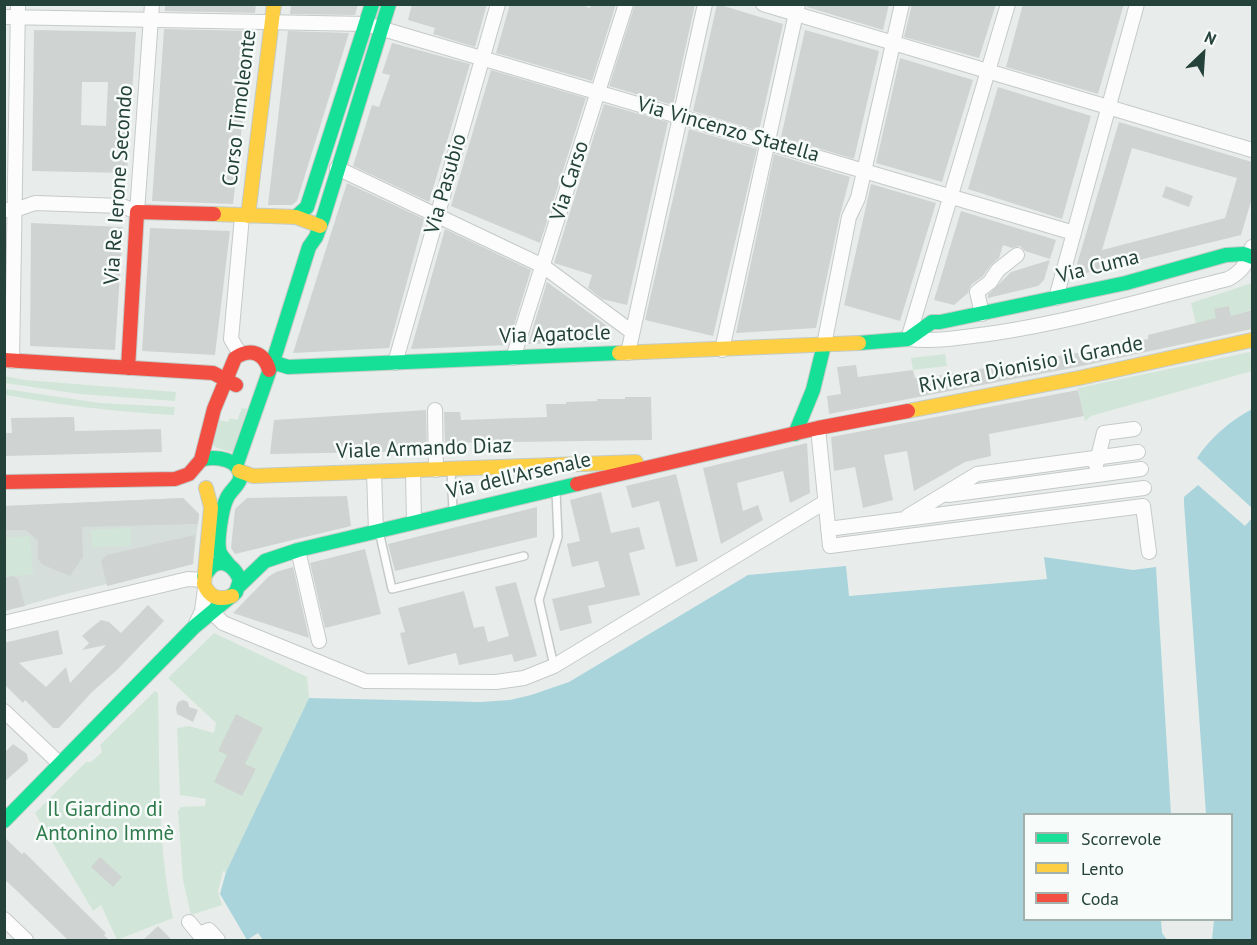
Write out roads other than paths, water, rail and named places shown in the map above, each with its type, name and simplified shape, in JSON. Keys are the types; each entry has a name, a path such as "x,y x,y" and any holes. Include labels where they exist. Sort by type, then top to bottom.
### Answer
{"street":[{"name":"Via Re Ierone Secondo","path":"128,368 152,4"},
{"name":"Corso Timoleonte","path":"245,216 274,4"},
{"path":"228,564 213,565 204,581 208,593 219,599 235,591 239,575 220,553 224,506 239,481 237,468 268,364 309,247 316,237 308,218 372,4"},
{"path":"308,218 337,168 389,4"},
{"name":"Via Pasubio","path":"395,363 498,4"},
{"name":"Via Carso","path":"513,358 626,4"},
{"path":"628,353 705,4"},
{"path":"763,4 797,9 894,43 1095,102 1107,113 1252,150"},
{"path":"795,434 813,390 849,217 858,198 902,4"},
{"path":"1008,4 908,339 938,341 1013,330 1149,301 1228,279 1238,274 1246,266 1252,253"},
{"path":"1056,298 1137,4"},
{"path":"722,350 797,9"},
{"name":"Via Vincenzo Statella","path":"14,13 151,20 366,24 1074,233"},
{"path":"14,13 8,360 128,368 224,378 249,390 263,385 268,364"},
{"path":"337,168 438,214 543,266 632,332"},
{"path":"10,210 35,203 122,206 137,212 308,218"},
{"path":"233,489 224,492 206,488 197,480 198,464 224,378 231,364 240,354 231,339 245,216"},
{"name":"Via Cuma","path":"908,339 932,322 982,314 1126,283 1226,255 1252,253"},
{"path":"982,314 977,291 990,282 998,270 1017,255"},
{"path":"918,308 954,319"},
{"name":"Via Agatocle","path":"240,354 254,352 268,364 288,367 722,350 908,339"},
{"name":"Riviera Dionisio il Grande","path":"818,428 1078,378 1252,340"},
{"path":"813,390 830,546 1143,506 1149,552"},
{"path":"435,410 436,470"},
{"name":"Via dell'Arsenale","path":"4,821 194,627 265,561 298,550 414,522 818,428"},
{"path":"1083,513 1104,434 1134,429"},
{"path":"904,519 978,474 1138,452"},
{"path":"4,482 175,479 185,476 210,457 228,461 237,468"},
{"name":"Viale Armando Diaz","path":"237,468 253,476 683,459"},
{"path":"509,467 516,475 518,483 517,492 510,499"},
{"path":"940,496 1141,469"},
{"path":"413,471 414,522"},
{"path":"374,472 377,531"},
{"path":"194,627 200,616 211,507 206,488"},
{"path":"828,529 1144,488"},
{"path":"214,610 223,623 365,681 496,682 524,678 554,666 825,502"},
{"path":"904,519 906,536"},
{"path":"298,550 319,641"},
{"path":"4,623 188,579 204,581"},
{"path":"4,711 60,764"},
{"path":"4,920 26,940"},
{"path":"189,922 201,937 209,930 218,940"}],"lane":[{"path":"451,469 453,513"},
{"path":"554,666 539,600 558,537 556,489"},
{"path":"377,531 392,589 524,556"}],"water":[{"path":"1252,409 1252,508 1197,458 1222,430"},
{"path":"1198,485 1245,526 1252,518 1252,940 1212,940 1214,921 1233,921 1233,813 1206,813 1184,497"},
{"path":"1044,557 1133,570 1156,567 1171,813 1023,813 1023,921 1161,921 1162,933 1167,940 263,940 258,933 247,940 220,894 226,872 309,698 480,702 510,700 531,695 569,682 748,575 846,566 849,596 1047,579"}],"park label":[{"name":"Il Giardino di Antonino Immè","path":"105,822"}]}
